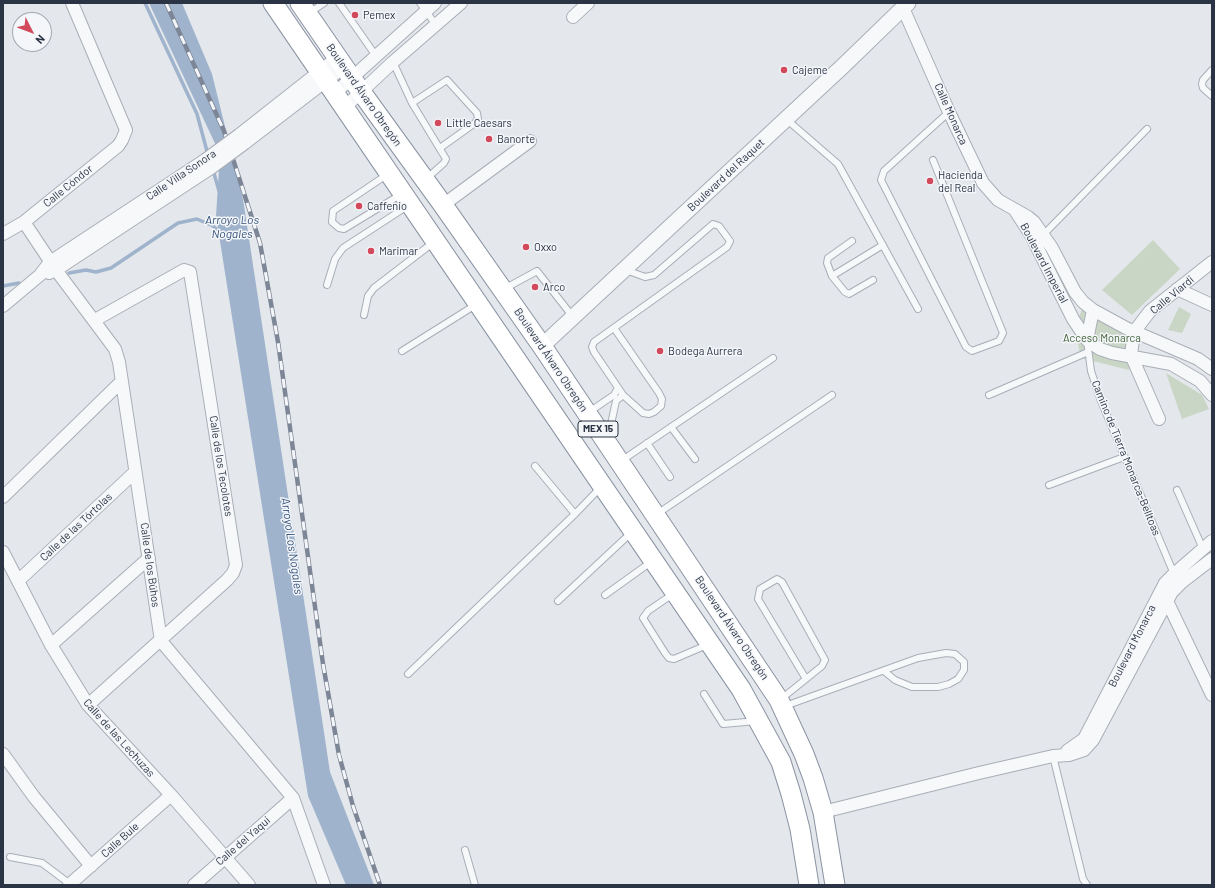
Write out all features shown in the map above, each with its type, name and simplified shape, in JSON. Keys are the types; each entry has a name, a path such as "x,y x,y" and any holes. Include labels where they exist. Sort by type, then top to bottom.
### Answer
{"highway":[{"name":"Boulevard Álvaro Obregón","path":"273,3 741,689 760,721 781,762 791,794 809,885"},
{"name":"Boulevard Álvaro Obregón","path":"304,8 349,74 542,346 781,703 804,754 823,812 835,885"}],"street":[{"name":"Calle Cóndor","path":"3,234 24,222 118,146 126,130 72,3"},
{"path":"332,88 349,74 376,56 422,7 435,3"},
{"path":"332,88 349,74 393,62 461,3"},
{"path":"572,16 588,3"},
{"name":"Calle Monarca","path":"906,5 949,112 984,183 998,200 1014,210"},
{"name":"Boulevard del Raquet","path":"542,346 906,5"},
{"path":"332,88 349,74"},
{"name":"Calle Villa Sonora","path":"3,306 40,275 208,164 242,139 332,88"},
{"path":"443,205 530,140"},
{"name":"Boulevard Imperial","path":"1014,210 1028,217 1044,234 1075,292 1083,302 1093,310 1134,332 1198,359 1212,369"},
{"name":"Boulevard Imperial","path":"1014,210 1031,235 1088,346 1160,361 1176,367 1200,381 1212,395"},
{"name":"Calle de los Búhos","path":"24,222 53,266 95,320 115,349 122,381 161,641"},
{"name":"Calle Viardi","path":"1131,355 1134,332 1150,311 1212,262"},
{"name":"Calle de los Tecolotes","path":"88,706 227,580 233,573 236,564 191,275 188,271 184,270 95,320"},
{"path":"1177,289 1212,305"},
{"path":"1088,346 1093,310"},
{"path":"1131,355 1159,419"},
{"path":"3,497 122,381"},
{"name":"Calle de las Tórtolas","path":"18,581 135,472"},
{"name":"Boulevard Monarca","path":"1056,756 1084,739 1165,584 1174,574 1207,545"},
{"name":"Calle de las Lechuzas","path":"3,552 51,645 88,706 171,794 249,885"},
{"path":"51,645 149,558"},
{"name":"Boulevard Monarca","path":"823,812 979,772 1079,752 1089,747 1167,601 1182,582 1212,559"},
{"path":"1167,601 1212,695"},
{"path":"161,641 293,798 324,885"},
{"path":"3,754 34,797 91,866"},
{"name":"Calle Bule","path":"69,885 171,794"},
{"name":"Calle del Yaqui","path":"194,885 293,798"}],"lane":[{"path":"304,8 324,3"},
{"path":"339,3 376,56"},
{"path":"422,7 436,24"},
{"path":"393,62 412,103 445,158 445,162 425,180"},
{"path":"1212,70 1203,80 1202,84 1203,88 1212,96"},
{"path":"412,103 447,80 478,115 475,123 440,148"},
{"path":"933,160 1003,333 999,341 972,351 966,347 881,180 884,171 949,112"},
{"path":"786,119 838,164 918,309"},
{"path":"1044,234 1147,129"},
{"path":"389,173 334,212 332,216 335,226 344,229 406,199"},
{"path":"327,285 335,259 343,248 406,199"},
{"path":"614,328 659,393 662,400 660,406 649,414 638,410 622,395 594,352 592,346 594,342 727,247 730,241 719,226 713,224 654,275 645,277 624,270"},
{"path":"364,315 368,296 374,288 435,241"},
{"path":"852,241 828,258 827,262 832,276 847,294 873,280"},
{"path":"832,276 883,245"},
{"path":"502,290 537,270 573,317"},
{"path":"402,351 478,304"},
{"path":"989,394 1088,346"},
{"name":"Camino de Tierra Monarca-Belltoas","path":"1088,346 1094,380 1124,457 1174,574"},
{"path":"620,462 773,358"},
{"path":"587,413 614,395 618,388"},
{"path":"607,443 616,401 622,395"},
{"path":"656,515 832,395"},
{"path":"671,427 695,459"},
{"path":"646,443 670,476"},
{"path":"1049,485 1124,457"},
{"path":"535,466 575,514"},
{"path":"408,674 575,514 602,485"},
{"path":"1177,490 1207,545"},
{"path":"558,601 633,530"},
{"path":"605,595 654,560"},
{"path":"781,703 822,666 825,660 782,582 777,579 760,588 758,599 806,679"},
{"path":"676,592 648,611 643,618 665,653 670,658 674,659 711,644"},
{"path":"781,703 884,671 918,658 946,653 955,654 964,662 964,670 958,679 938,688 912,687 895,680 884,671"},
{"path":"704,694 723,724 760,721"},
{"path":"1056,756 1083,879 1086,885"},
{"path":"465,850 475,885"},
{"path":"10,857 42,863 69,885"}],"green space":[{"path":"1153,240 1180,269 1132,315 1102,290"},
{"name":"Acceso Monarca","path":"1084,303 1140,327 1129,356 1129,370 1081,358 1075,329"},
{"path":"1179,307 1191,314 1182,333 1168,330"},
{"path":"1166,373 1202,395 1209,409 1182,419"}],"water":[{"name":"Arroyo Los Nogales","path":"149,3 182,3 212,74 243,199 330,772 374,885 346,885 308,796 216,216 220,154"}],"waterway":[{"name":"Arroyo Los Nogales","path":"145,3 197,114 208,155"},
{"name":"Arroyo Los Nogales","path":"213,170 219,191"},
{"path":"69,273 86,270 96,272 111,268 178,223 197,219 213,226 221,233"},
{"path":"3,286 19,283"}],"railway":[{"path":"166,3 224,131 260,243 278,342 323,664 339,755 353,806 380,885"}],"place":[{"name":"Pemex","path":"355,15"},
{"name":"Cajeme","path":"784,70"},
{"name":"Little Caesars","path":"438,123"},
{"name":"Banorte","path":"489,139"},
{"name":"Hacienda del Real","path":"930,181"},
{"name":"Caffenio","path":"359,206"},
{"name":"Oxxo","path":"526,247"},
{"name":"Marimar","path":"371,251"},
{"name":"Arco","path":"535,287"},
{"name":"Bodega Aurrera","path":"660,351"}]}
